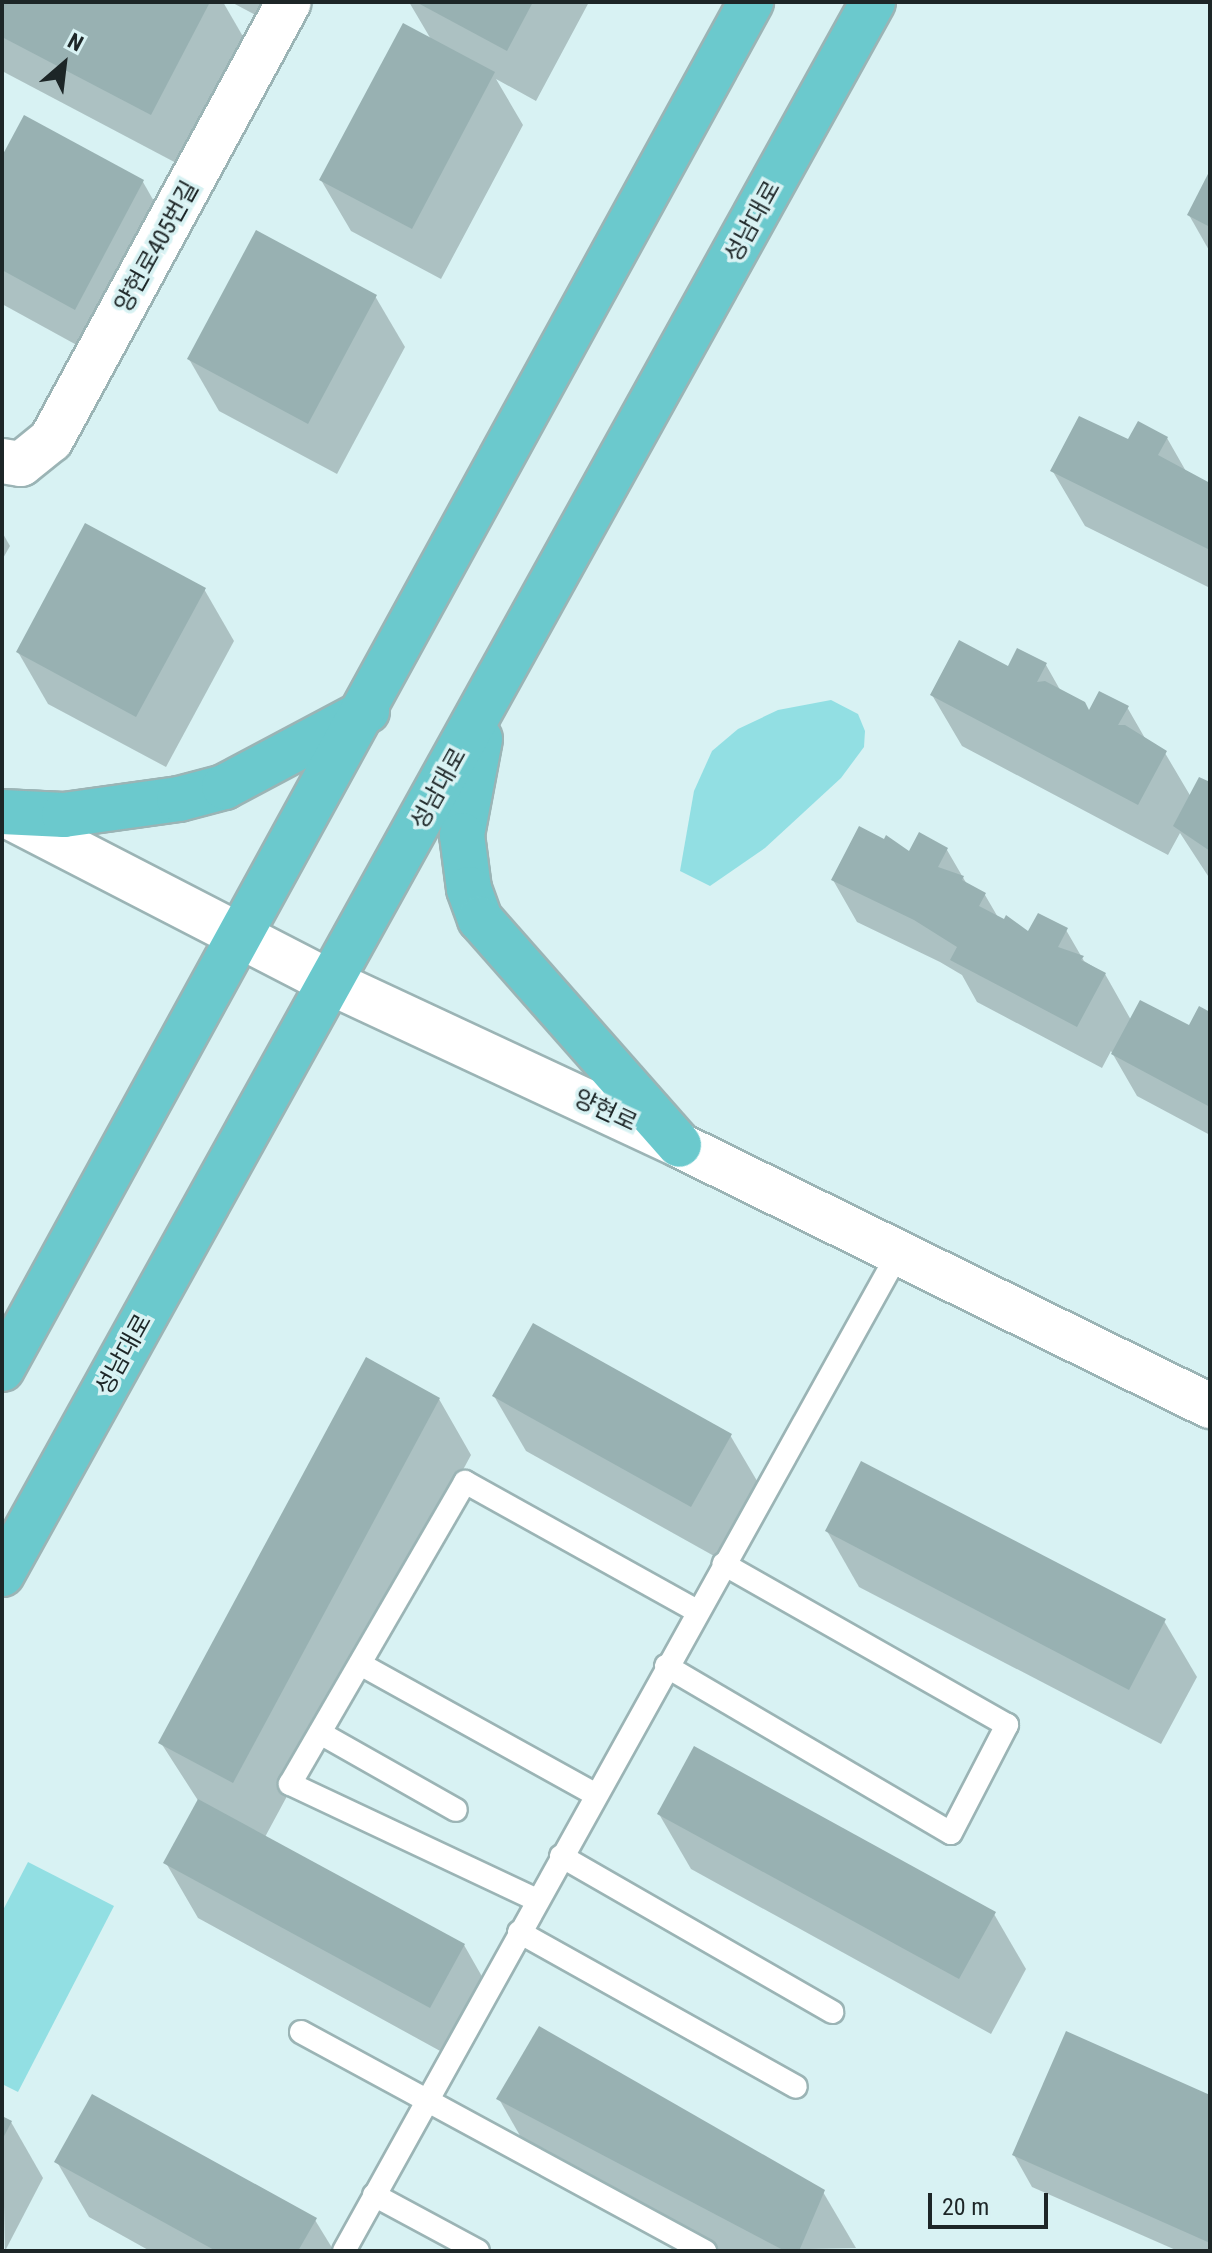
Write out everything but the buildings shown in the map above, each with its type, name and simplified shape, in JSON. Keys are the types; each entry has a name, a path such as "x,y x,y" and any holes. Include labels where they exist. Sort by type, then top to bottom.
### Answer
{"main road":[{"name":"양현로405번길","path":"2,461 21,464 51,440 289,2"},
{"path":"2,1369 237,935 367,711 751,2"},
{"name":"성남대로","path":"2,1574 873,2"},
{"path":"488,701 462,835 469,889 480,919 679,1145"},
{"path":"2,812 64,815 179,799 224,787 367,711"},
{"name":"양현로","path":"2,812 330,982 679,1145 1210,1406"}],"lane":[{"path":"344,2251 666,1666 899,1252"},
{"path":"537,1900 290,1784 465,1482 697,1611"},
{"path":"666,1666 951,1833 1007,1725 724,1564"},
{"path":"360,1664 595,1794"},
{"path":"320,1733 456,1810"},
{"path":"561,1856 832,2012"},
{"path":"519,1932 796,2087"},
{"path":"301,2032 428,2098 705,2251"},
{"path":"374,2195 478,2251"}],"shaded area":[{"path":"831,700 858,714 865,731 864,747 841,778 765,848 710,886 680,871 694,791 712,751 738,729 778,710"},
{"path":"28,1862 114,1906 18,2092 2,2084 2,1912"}]}
